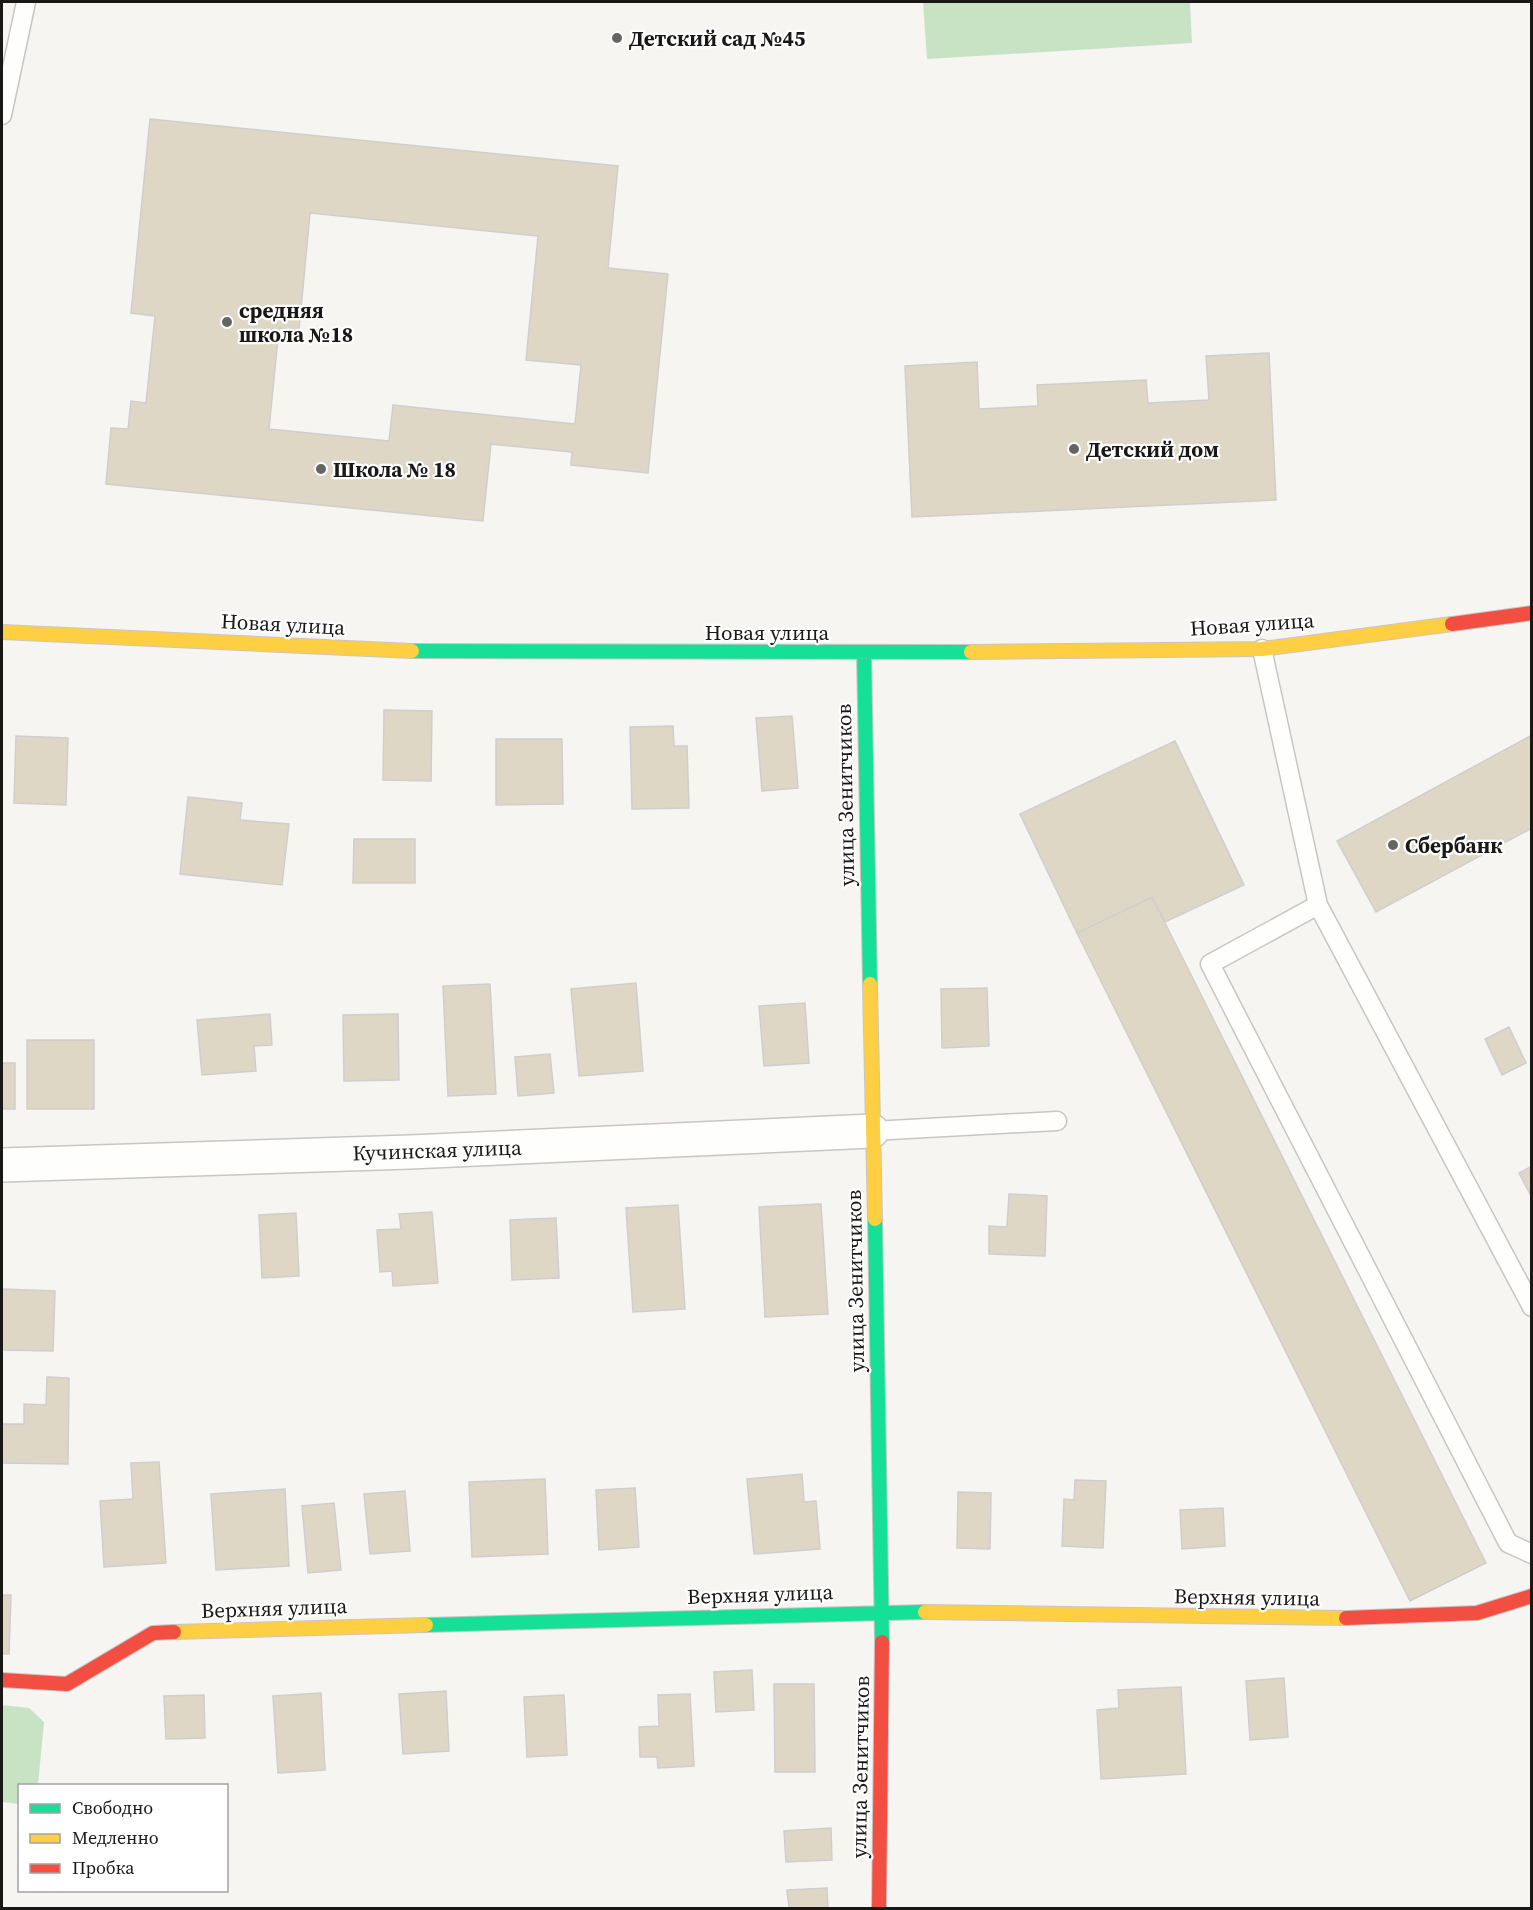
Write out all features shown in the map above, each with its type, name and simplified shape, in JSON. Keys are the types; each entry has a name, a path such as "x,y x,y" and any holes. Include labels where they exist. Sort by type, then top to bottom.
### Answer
{"street":[{"name":"Новая улица","path":"2,632 449,653 864,654 1262,649 1532,613"},
{"name":"улица Зенитчиков","path":"864,654 882,1611 879,1908"},
{"name":"Кучинская улица","path":"2,1165 410,1152 873,1131"},
{"name":"Верхняя улица","path":"2,1680 67,1684 153,1633 882,1611 1328,1619 1477,1613 1532,1596"}],"lane":[{"path":"2,115 26,2"},
{"path":"1262,649 1318,905 1532,1307"},
{"path":"1318,905 1210,964 1508,1543 1532,1554"},
{"path":"873,1131 1057,1121"}],"green space":[{"path":"923,2 1190,2 1192,43 927,59"},
{"path":"2,1705 29,1708 44,1722 38,1784 18,1784 18,1804 2,1802"}],"building":[{"name":"средняя школа №18","path":"150,119 618,166 608,268 668,274 648,473 571,465 572,452 491,444 483,521 106,484 111,428 128,429 131,401 146,403 155,316 131,313","holes":["310,213 538,236 526,360 581,365 575,424 393,405 389,441 269,429 279,328 299,330"]},
{"path":"1269,353 1276,500 912,517 905,366 977,362 979,409 1038,406 1037,385 1146,380 1148,403 1209,400 1206,356"},
{"path":"384,710 432,711 431,781 383,780"},
{"path":"792,716 798,788 762,791 756,718"},
{"path":"673,726 674,746 687,746 689,808 632,809 630,727"},
{"path":"1532,735 1532,828 1376,912 1337,841"},
{"path":"16,736 68,738 66,805 14,803"},
{"path":"496,739 562,739 563,804 496,805"},
{"path":"1175,741 1244,885 1165,922 1152,897 1077,933 1020,814"},
{"path":"188,797 242,803 240,820 289,824 282,885 180,874"},
{"path":"354,839 415,839 415,883 353,883"},
{"path":"1152,897 1486,1563 1410,1601 1077,933"},
{"path":"636,983 643,1071 579,1076 571,989"},
{"path":"490,984 496,1094 448,1096 443,986"},
{"path":"987,988 989,1046 942,1048 941,989"},
{"path":"805,1003 809,1063 764,1066 759,1006"},
{"path":"270,1014 272,1045 254,1046 256,1071 202,1075 197,1020"},
{"path":"398,1014 399,1080 344,1081 343,1015"},
{"path":"1509,1027 1526,1063 1502,1075 1485,1039"},
{"path":"27,1040 94,1040 94,1109 27,1109"},
{"path":"550,1054 554,1093 518,1096 515,1057"},
{"path":"2,1063 15,1063 15,1109 2,1109"},
{"path":"1532,1166 1532,1198 1519,1173"},
{"path":"1009,1194 1047,1196 1045,1256 989,1254 989,1226 1007,1227"},
{"path":"821,1204 828,1314 765,1317 759,1207"},
{"path":"678,1205 685,1309 633,1312 626,1208"},
{"path":"432,1212 438,1283 393,1286 392,1271 380,1272 377,1230 401,1229 399,1214"},
{"path":"296,1213 299,1276 262,1278 259,1215"},
{"path":"556,1218 559,1278 512,1280 510,1220"},
{"path":"2,1289 55,1291 53,1351 2,1350"},
{"path":"47,1377 69,1378 68,1464 2,1463 2,1424 24,1424 24,1404 46,1405"},
{"path":"159,1462 166,1563 104,1567 100,1501 133,1499 131,1463"},
{"path":"802,1474 804,1502 816,1501 820,1549 754,1554 747,1479"},
{"path":"545,1479 548,1554 472,1557 469,1482"},
{"path":"1075,1480 1106,1481 1103,1548 1062,1546 1064,1499 1074,1500"},
{"path":"635,1488 639,1547 599,1550 596,1490"},
{"path":"285,1489 289,1566 216,1570 211,1494"},
{"path":"405,1491 410,1551 370,1554 364,1494"},
{"path":"958,1492 991,1493 990,1549 957,1548"},
{"path":"334,1503 341,1570 308,1573 302,1506"},
{"path":"1223,1508 1225,1546 1182,1549 1180,1510"},
{"path":"2,1595 11,1595 9,1654 2,1654"},
{"path":"752,1670 754,1710 716,1712 714,1672"},
{"path":"1284,1678 1288,1737 1250,1740 1246,1681"},
{"path":"774,1684 814,1684 815,1772 775,1772"},
{"path":"1181,1687 1186,1774 1101,1779 1097,1710 1119,1708 1118,1690"},
{"path":"446,1691 449,1751 403,1754 399,1694"},
{"path":"321,1693 325,1770 278,1773 273,1696"},
{"path":"690,1694 694,1766 658,1768 657,1757 640,1757 639,1727 659,1726 658,1695"},
{"path":"204,1695 205,1738 166,1739 164,1696"},
{"path":"564,1695 567,1755 527,1757 524,1697"},
{"path":"831,1828 832,1860 786,1862 784,1831"},
{"path":"827,1888 828,1908 789,1908 787,1890"}],"traffic: fast":[{"path":"412,651 971,652"},
{"path":"864,653 870,984"},
{"path":"875,1219 882,1642"},
{"path":"426,1625 925,1612"}],"traffic: slow":[{"path":"971,652 1262,649 1452,624"},
{"path":"2,632 412,651"},
{"path":"870,984 875,1219"},
{"path":"925,1612 1346,1618"},
{"path":"174,1632 426,1625"}],"traffic: jam":[{"path":"1452,624 1532,613"},
{"path":"1346,1618 1477,1613 1532,1596"},
{"path":"2,1680 67,1684 153,1633 174,1632"},
{"path":"879,1908 882,1642"}],"place":[{"name":"Детский сад №45","path":"617,38"},
{"name":"средняя школа №18","path":"227,322"},
{"name":"Детский дом","path":"1074,449"},
{"name":"Школа № 18","path":"321,469"},
{"name":"Сбербанк","path":"1393,845"}]}
